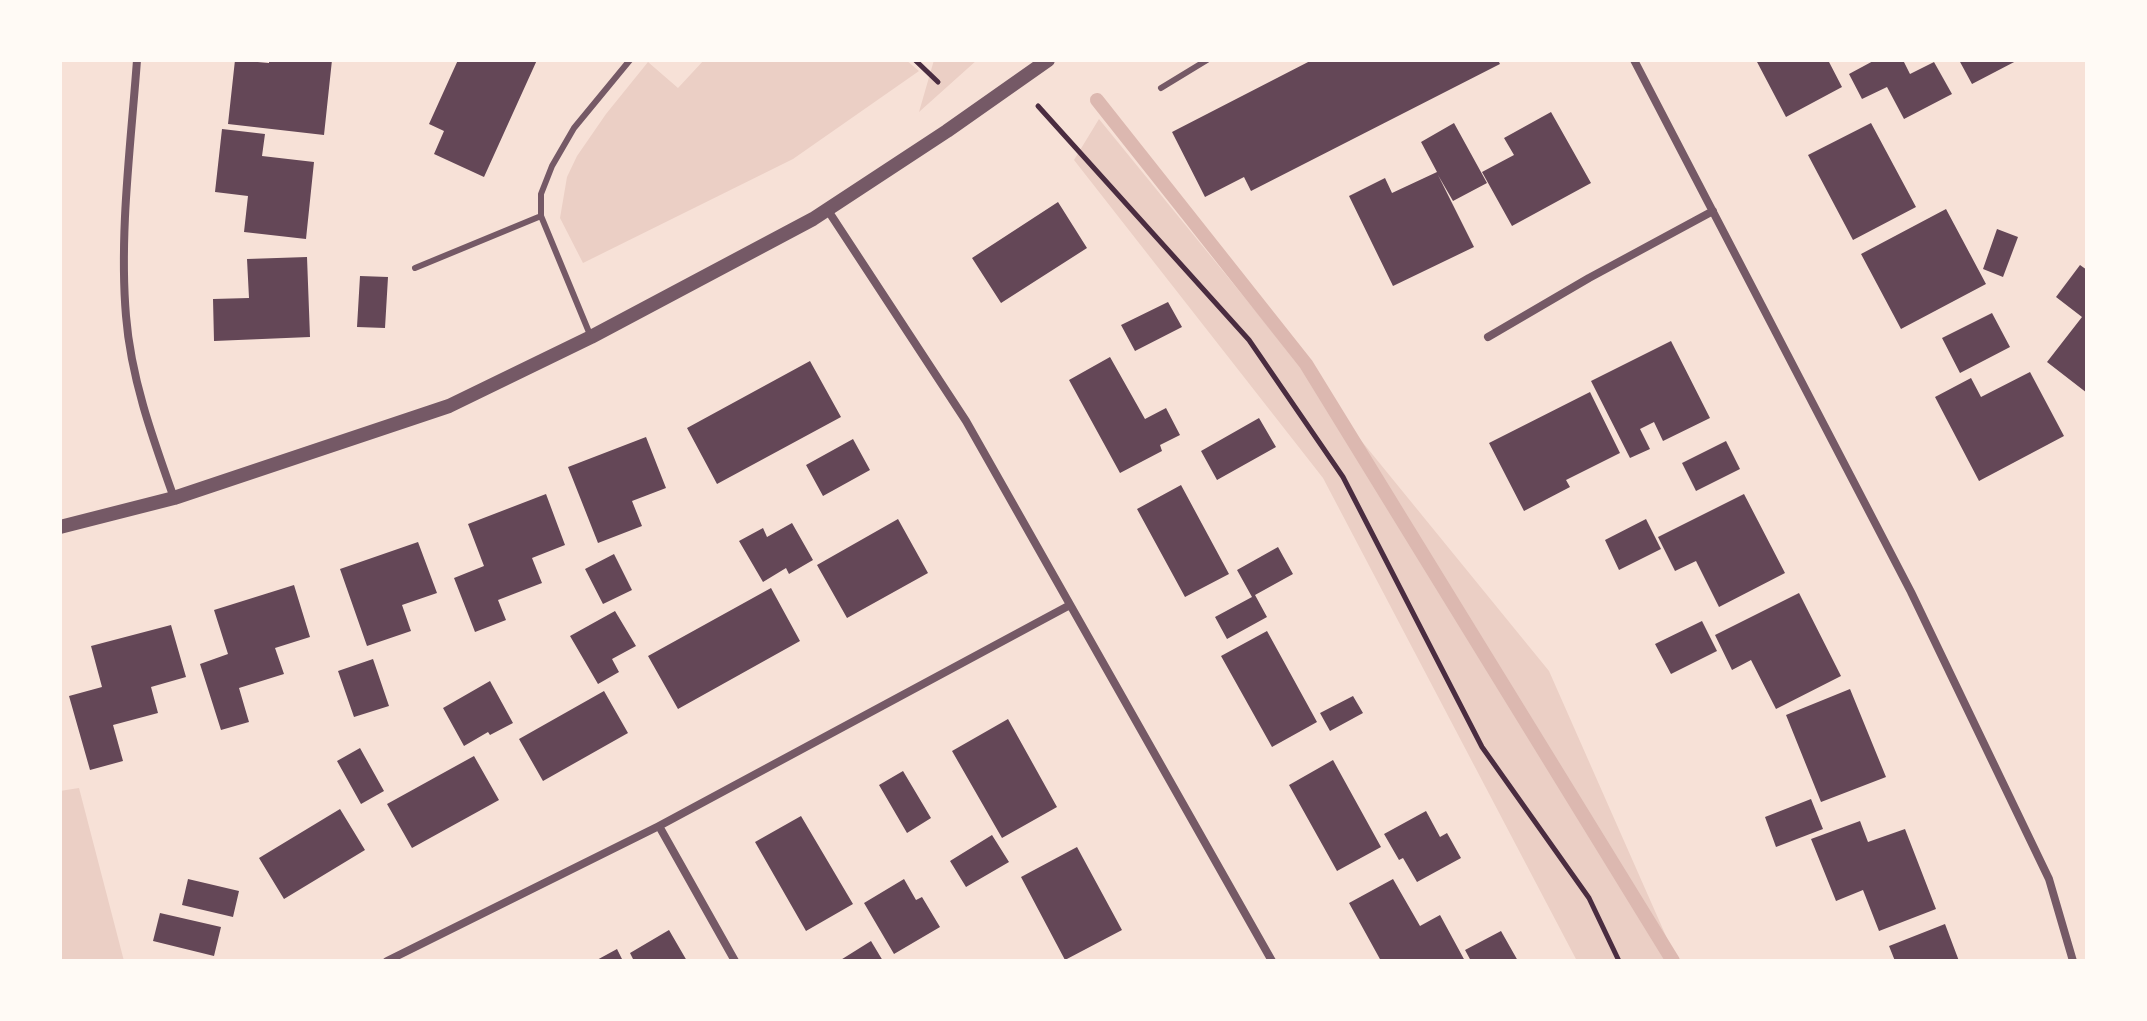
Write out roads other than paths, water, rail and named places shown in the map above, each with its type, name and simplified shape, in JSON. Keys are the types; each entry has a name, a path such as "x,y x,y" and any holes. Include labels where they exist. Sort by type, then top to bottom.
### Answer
{"street":[{"path":"137,60 126,209 126,316 143,409 174,498"},
{"path":"60,527 174,498 449,406 591,337 813,219 1048,60"},
{"path":"1634,60 1911,592 2049,879 2073,961"},
{"path":"827,209 966,421 1272,961"},
{"path":"1488,337 1713,211"},
{"path":"387,961 659,826 1070,605"},
{"path":"659,826 735,961"}],"lane":[{"path":"591,337 541,216 541,194 552,166 574,128 630,60"},
{"path":"1161,88 1206,60"},
{"path":"415,268 541,216"}],"waterway":[{"path":"1097,100 1306,364 1673,961"}]}
